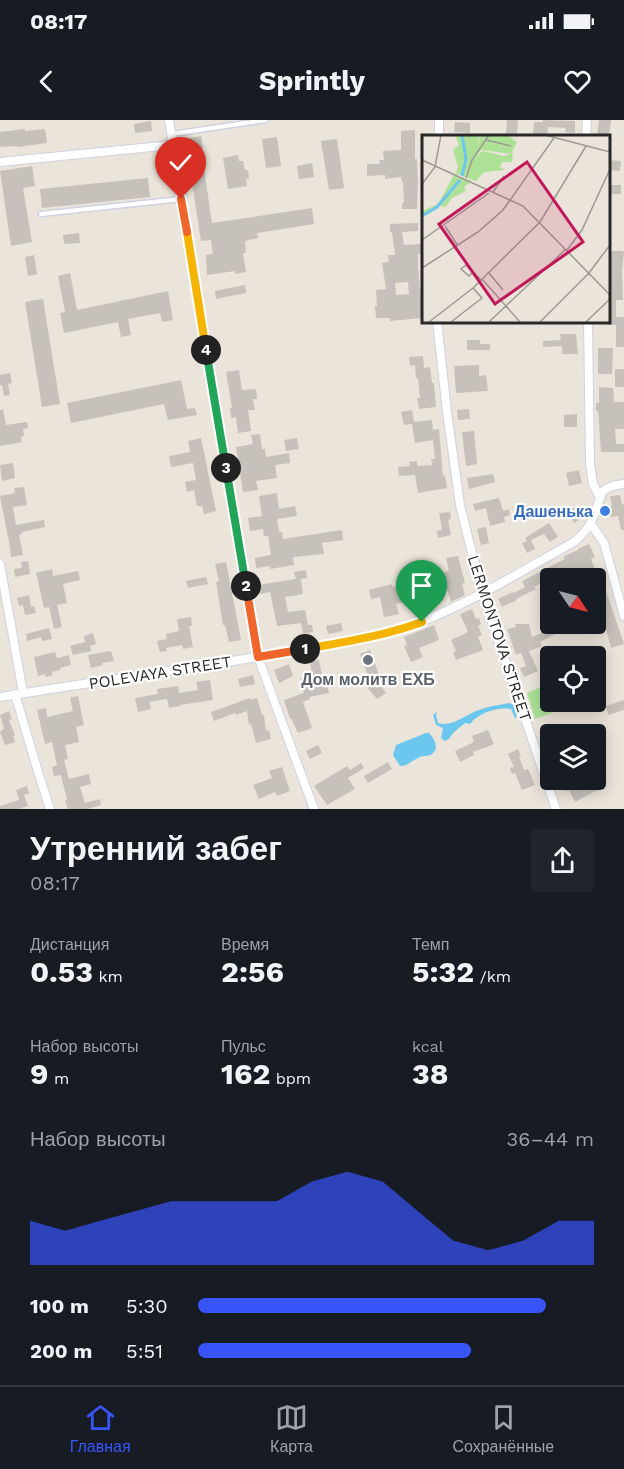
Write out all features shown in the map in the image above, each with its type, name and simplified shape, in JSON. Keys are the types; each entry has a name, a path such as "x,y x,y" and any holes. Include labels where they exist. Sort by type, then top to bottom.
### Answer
{"street":[{"path":"169,120 258,657 314,809"},
{"path":"586,135 587,120"},
{"path":"0,162 172,146"},
{"name":"LERMONTOVA STREET","path":"437,322 445,400 460,505 482,593 556,809"},
{"path":"588,322 590,463 593,484 600,498 607,488 624,484"},
{"name":"POLEVAYA STREET","path":"0,697 258,657 393,632 434,617 574,542 591,525 600,498"},
{"path":"591,525 604,543 624,616"},
{"path":"0,564 19,694 39,775 51,809"}],"lane":[{"path":"171,135 266,120"},
{"path":"41,214 181,199"}],"green space":[{"path":"540,687 540,712 554,712 535,719 527,693"}],"water":[{"path":"509,703 514,705 517,717 515,718 511,709 489,712 470,724 465,723 445,741 441,738 443,728 436,725 433,715 437,712 438,723 448,724 474,712"},
{"path":"429,733 434,740 436,749 434,752 400,766 393,755 396,745"}],"building":[{"path":"507,120 518,120 517,135 506,134"},
{"path":"543,120 575,121 575,133 565,132 566,128 548,127 547,135 533,135 534,122 543,122"},
{"path":"599,120 611,120 609,136 597,135"},
{"path":"151,121 152,131 135,133 134,124"},
{"path":"455,122 470,123 470,133 454,132"},
{"path":"25,129 25,131 45,129 47,143 0,147 0,132"},
{"path":"415,130 417,209 402,209 402,203 404,203 401,177 385,179 385,175 367,176 367,164 380,164 379,160 384,160 383,151 401,150 401,131"},
{"path":"201,136 212,223 312,208 314,224 257,233 258,238 245,241 246,253 243,253 246,272 235,274 235,271 207,275 206,255 213,254 211,240 201,241 185,139"},
{"path":"277,137 281,166 266,168 262,139"},
{"path":"337,139 344,188 329,190 321,141"},
{"path":"238,155 239,161 243,161 245,170 248,170 247,186 228,189 223,158"},
{"path":"609,160 621,161 620,171 609,170"},
{"path":"312,163 314,177 299,179 297,166"},
{"path":"32,166 35,186 23,188 32,242 11,246 0,171"},
{"path":"148,178 150,197 42,208 40,189"},
{"path":"609,185 621,185 621,194 609,194"},
{"path":"418,223 418,231 402,232 404,245 421,244 418,266 420,290 422,290 422,318 390,321 390,318 376,318 376,290 386,289 382,263 389,262 388,255 395,255 392,232 390,232 390,224","holes":["408,282 409,294 396,295 395,283"]},
{"path":"79,233 80,243 64,244 63,235"},
{"path":"609,251 624,251 623,300 616,300 616,317 624,317 624,347 616,347 616,325 608,325"},
{"path":"34,255 37,274 28,276 25,257"},
{"path":"70,273 77,310 168,291 173,320 162,322 160,313 128,319 131,335 121,337 118,322 64,333 60,313 65,312 58,276"},
{"path":"245,285 246,293 216,299 215,291"},
{"path":"43,299 60,404 42,407 25,302"},
{"path":"560,334 576,334 578,354 562,354 562,346 543,347 543,341 561,340"},
{"path":"467,340 480,340 480,344 490,344 490,350 467,350"},
{"path":"598,348 613,348 612,374 598,374"},
{"path":"423,356 424,368 430,367 436,407 419,409 418,378 416,378 415,365 410,366 409,357"},
{"path":"479,365 479,376 486,375 488,391 456,393 454,366"},
{"path":"615,369 624,369 624,387 615,387"},
{"path":"239,370 242,390 256,389 257,399 253,399 255,410 248,410 251,431 238,433 236,417 231,418 230,408 232,408 226,372"},
{"path":"10,373 12,383 8,384 10,395 4,396 2,385 0,385 0,375"},
{"path":"181,380 187,409 195,408 197,415 168,420 164,404 71,423 67,403"},
{"path":"599,387 613,388 614,402 624,402 624,429 615,429 616,444 624,444 624,452 601,452 598,411 596,411 596,403 599,403"},
{"path":"3,409 6,425 27,422 28,428 23,429 22,442 0,446 0,410"},
{"path":"469,409 470,419 458,420 457,410"},
{"path":"412,410 414,422 432,420 433,430 439,429 443,476 445,475 447,488 418,493 415,475 399,476 398,467 410,466 409,462 417,461 417,466 432,465 431,459 435,459 433,440 415,443 412,424 404,425 401,412"},
{"path":"577,414 577,427 564,427 564,415"},
{"path":"474,431 477,464 466,466 462,432"},
{"path":"260,434 262,449 265,449 266,457 289,453 290,463 275,465 277,478 256,481 258,490 243,492 236,447 253,444 251,435"},
{"path":"201,438 216,511 204,514 202,506 197,506 194,490 187,492 185,482 196,480 193,463 171,467 169,456 190,452 188,441"},
{"path":"297,438 299,449 286,451 284,440"},
{"path":"13,463 15,478 2,481 0,465"},
{"path":"579,470 582,483 569,486 566,473"},
{"path":"493,474 495,482 469,489 467,478"},
{"path":"24,487 27,505 13,507 16,525 44,520 45,527 22,532 19,535 23,555 11,557 0,496 15,493 14,488"},
{"path":"277,493 279,509 295,506 297,516 277,519 279,532 282,532 283,539 342,530 343,540 322,543 324,554 293,557 294,565 270,569 270,566 256,568 255,558 271,555 268,536 264,536 263,529 250,531 248,518 262,516 259,496"},
{"path":"620,495 622,505 624,504 624,530 621,530 618,516 604,515 603,509 612,506 610,496"},
{"path":"499,498 503,511 509,509 510,515 504,517 505,522 490,526 486,508 475,511 473,504"},
{"path":"576,507 582,518 574,523 568,512"},
{"path":"450,512 451,519 448,520 451,535 438,538 437,531 442,530 439,513"},
{"path":"549,523 558,537 550,542 544,534 531,540 535,549 527,553 522,543 527,541 525,538"},
{"path":"486,527 489,543 481,545 477,529"},
{"path":"589,544 595,557 591,559 594,568 547,568 565,559 564,556"},
{"path":"458,556 465,583 462,584 465,595 451,602 442,573 449,571 446,558"},
{"path":"28,561 30,574 15,577 14,569 22,568 21,562"},
{"path":"226,562 241,640 229,642 225,625 223,625 215,564"},
{"path":"52,569 53,576 78,571 80,580 63,584 67,603 57,605 62,627 54,629 49,607 44,608 36,573"},
{"path":"306,570 307,578 301,579 303,594 285,597 288,612 305,610 308,625 312,625 313,632 303,634 301,623 277,626 270,592 260,594 258,585 296,579 294,572"},
{"path":"540,572 540,584 534,587 536,589 502,607 498,599 525,587 522,581"},
{"path":"206,577 208,584 188,588 186,581"},
{"path":"419,581 424,609 418,611 414,599 396,604 399,614 384,617 380,597 371,599 369,590 392,584 392,587"},
{"path":"606,591 624,644 611,648 606,629"},
{"path":"29,595 31,607 34,606 36,613 25,615 23,605 19,606 17,598"},
{"path":"472,609 481,624 478,626 482,635 478,637 483,650 456,660 453,652 456,651 451,640 468,632 460,614"},
{"path":"191,617 192,626 189,626 193,647 183,649 182,645 166,648 167,651 160,652 157,641 167,639 166,634 179,631 177,619"},
{"path":"341,623 343,631 328,634 326,626"},
{"path":"515,624 529,624 532,637 540,633 555,634 540,642 542,646 529,651 538,671 524,677 520,668 526,666 521,653 516,655 507,629 516,627"},
{"path":"434,625 439,640 419,648 423,657 411,662 404,646 407,645 404,637"},
{"path":"49,628 52,639 42,641 41,637 27,641 26,634"},
{"path":"93,633 96,644 90,646 91,651 73,655 70,646 85,642 84,636"},
{"path":"370,650 380,678 376,679 386,693 377,699 367,687 371,684 360,654"},
{"path":"111,651 114,661 91,668 88,655"},
{"path":"55,652 57,658 69,655 71,665 52,672 53,675 38,676 34,657"},
{"path":"319,660 323,681 326,681 329,693 310,697 303,702 312,728 298,733 290,719 284,700 304,693 300,678 312,675 310,661"},
{"path":"289,664 293,676 279,683 274,670"},
{"path":"253,675 255,684 240,687 238,679"},
{"path":"210,680 213,700 169,708 167,699 149,702 151,709 138,712 135,698 158,694 157,689 178,686 179,693 198,690 196,682"},
{"path":"78,696 84,725 76,727 79,742 65,745 68,759 64,760 69,779 89,774 91,784 80,787 85,803 100,799 101,805 88,809 68,809 61,775 54,776 52,767 57,765 52,742 45,744 37,710 46,708 47,717 73,711 70,698"},
{"path":"250,698 251,700 257,698 262,715 264,715 266,731 269,730 271,739 256,743 251,724 249,725 247,711 214,721 211,712"},
{"path":"624,700 624,710 608,715 606,706"},
{"path":"9,711 15,742 5,745 0,732 4,729 0,715"},
{"path":"488,730 494,744 473,752 474,755 460,762 455,751 474,742 472,736"},
{"path":"318,745 322,753 310,759 306,751"},
{"path":"518,749 524,770 528,769 535,785 522,790 515,773 512,774 510,768 514,767 508,754"},
{"path":"388,762 392,769 368,783 364,776"},
{"path":"361,763 364,768 348,778 355,789 327,805 314,786 347,766 350,770"},
{"path":"282,767 290,791 277,796 275,792 259,799 253,785 272,778 269,771"},
{"path":"27,786 29,793 24,795 28,806 20,809 0,809 0,806 19,800 16,790"},
{"path":"569,790 597,790 575,802"}],"place":[{"name":"Дашенька","path":"605,511"},
{"name":"Дом молитв ЕХБ","path":"368,660"}],"route":[{"path":"181,199 258,657 375,636 422,622"}]}
